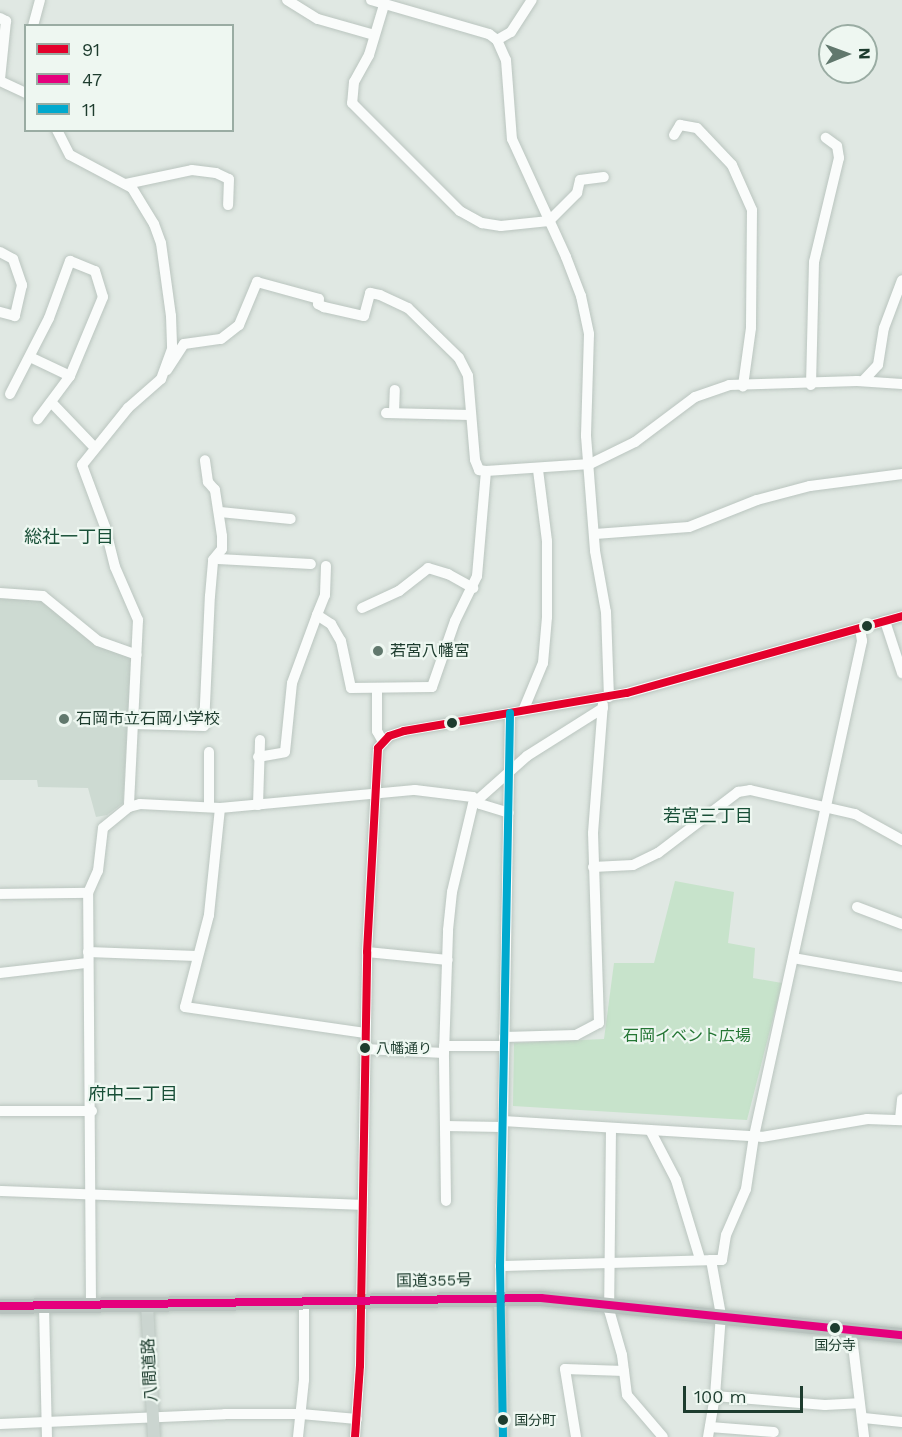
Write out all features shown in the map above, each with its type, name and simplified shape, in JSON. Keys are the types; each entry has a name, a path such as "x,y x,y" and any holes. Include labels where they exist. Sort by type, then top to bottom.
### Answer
{"highway":[{"name":"国道355号","path":"0,1306 500,1298 609,1303 902,1335"}],"main road":[{"path":"500,1298 503,1437"},
{"name":"八間道路","path":"147,1304 154,1437"}],"street":[{"path":"34,24 40,0"},
{"path":"286,0 318,19 374,35"},
{"path":"365,1049 444,1050 576,1035 599,1023 593,867 594,791 605,701 606,612 595,534 585,407 590,334 581,296 512,139 506,60 497,40 483,31 371,0"},
{"path":"497,40 511,32 532,0"},
{"path":"384,5 351,93 357,112 396,143 449,201 470,218 501,226 549,221 577,193 580,180 604,177"},
{"path":"0,18 6,21 0,80 24,92"},
{"path":"674,135 680,125 697,128 732,165 752,210 751,328 743,386"},
{"path":"58,132 70,155 126,184 154,225 161,243 172,338 167,370"},
{"path":"811,385 814,262 839,158 837,146 826,138"},
{"path":"126,184 192,170 216,173 229,179 228,205"},
{"path":"0,252 13,259 22,285 15,316 0,312"},
{"path":"9,394 49,318 70,261 95,271 103,297 70,376 38,419"},
{"path":"863,381 878,365 884,328 902,280"},
{"path":"129,807 137,655 136,608 115,567 105,527 84,477 82,465 94,447 167,370 184,344 221,339 239,325 257,282 319,299 318,304 324,307 363,316 370,293 408,308 453,351 468,376 475,460 479,470 517,467 538,470 590,464 635,442 695,397 729,385 811,385 863,381 902,384"},
{"path":"30,357 70,376"},
{"path":"395,390 390,413 470,415"},
{"path":"51,402 94,447"},
{"path":"205,460 208,482 215,490 220,512 222,543 218,559"},
{"path":"523,711 543,663 546,626 547,541 538,470"},
{"path":"317,615 331,624 341,641 351,688 432,687 455,621 473,588 478,569 486,471"},
{"path":"595,534 689,527 757,500 810,486 902,474"},
{"path":"220,512 291,519"},
{"path":"134,724 204,726 213,560 311,564"},
{"path":"258,757 285,752 292,683 325,595 326,566"},
{"path":"362,608 399,591 428,568 473,588"},
{"path":"0,593 43,596 98,641 137,655"},
{"path":"355,1437 373,796 375,755 383,742 404,731 523,711 605,701 902,616"},
{"path":"885,621 902,672"},
{"path":"500,1266 722,1260 726,1235 746,1189 754,1136 862,641 860,628"},
{"path":"377,689 377,731 383,742"},
{"path":"446,1201 444,1050 452,892 461,848 477,800 556,735 605,701"},
{"path":"500,1298 510,713"},
{"path":"258,805 260,740"},
{"path":"209,752 214,808 209,915 196,956 185,1007 365,1034"},
{"path":"92,1305 92,1111 88,893 95,881 103,828 129,807 141,804 214,808 373,796 414,790 477,800 509,813"},
{"path":"593,867 633,865 658,853 738,792 770,792 825,809 855,814 902,840"},
{"path":"0,894 88,893"},
{"path":"857,907 902,924"},
{"path":"367,952 448,960"},
{"path":"0,973 88,958 196,956"},
{"path":"793,958 902,977"},
{"path":"445,1126 503,1124 754,1136 783,1135 867,1119 901,1120 902,1100"},
{"path":"0,1111 92,1111"},
{"path":"612,1128 609,1303 631,1404 663,1437"},
{"path":"650,1130 676,1180 705,1260 721,1315 715,1396 709,1432 744,1434 774,1432"},
{"path":"0,1191 360,1204"},
{"path":"298,1437 301,1414 304,1301"},
{"path":"44,1306 47,1437"},
{"path":"851,1329 858,1403 864,1418 864,1437"},
{"path":"576,1437 565,1369 624,1371"},
{"path":"715,1396 825,1405 858,1403"},
{"path":"0,1424 47,1424 153,1417 301,1414 357,1419"},
{"path":"864,1418 902,1422"}],"shaded area":[{"name":"石岡市立石岡小学校","path":"0,597 42,601 96,646 131,657 123,803 107,815 96,817 88,788 38,787 37,780 0,780"}],"green space":[{"name":"石岡イベント広場","path":"675,881 734,892 728,943 755,948 753,978 782,983 747,1120 513,1106 514,1043 604,1039 614,963 654,963"}],"transit line":[{"name":"91","path":"355,1437 360,1366 367,952 378,748 389,736 404,731 627,693 902,616"},
{"name":"11","path":"503,1437 500,1266 510,713"},
{"name":"47","path":"0,1306 541,1298 902,1335"}],"place":[{"name":"若宮八幡宮","path":"378,651"},
{"name":"石岡市立石岡小学校","path":"64,719"},
{"name":"八幡通り","path":"365,1048"},
{"name":"国分寺","path":"835,1328"},
{"name":"国分町","path":"503,1420"}],"district":[{"name":"総社一丁目","path":"69,537"},
{"name":"若宮三丁目","path":"708,816"},
{"name":"府中二丁目","path":"133,1094"}]}
